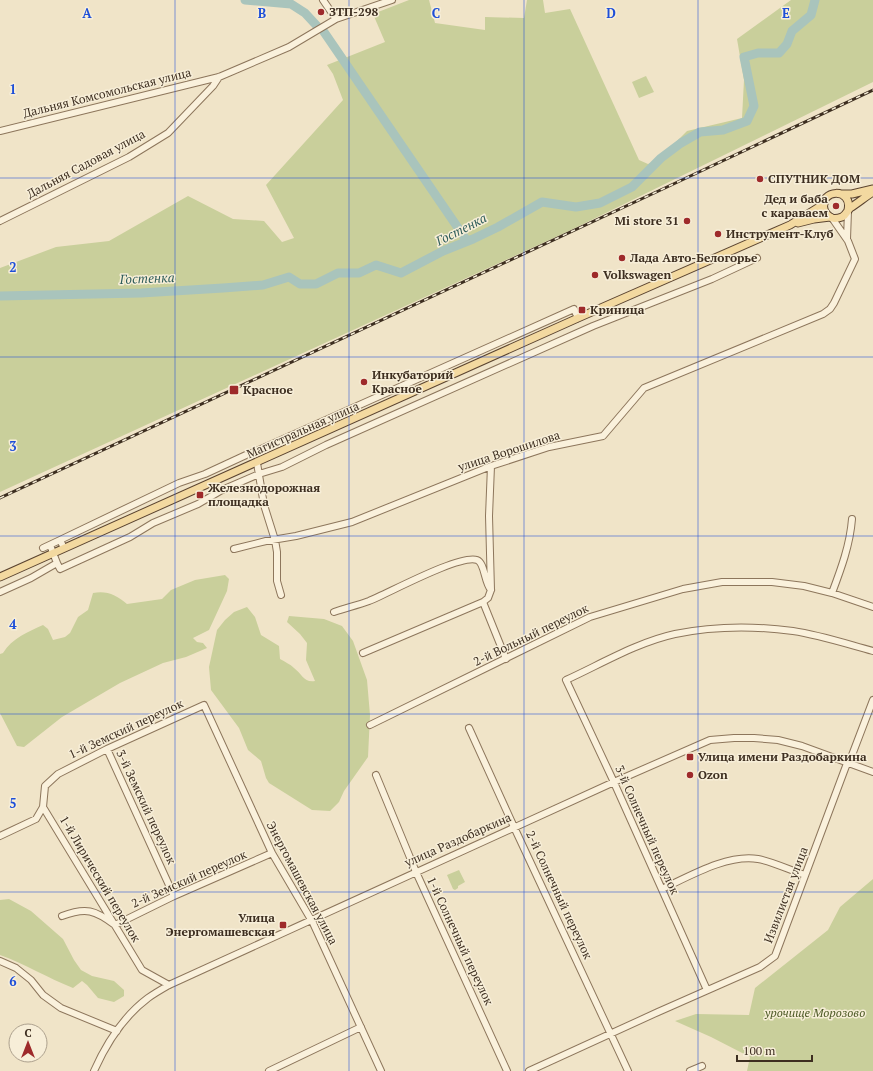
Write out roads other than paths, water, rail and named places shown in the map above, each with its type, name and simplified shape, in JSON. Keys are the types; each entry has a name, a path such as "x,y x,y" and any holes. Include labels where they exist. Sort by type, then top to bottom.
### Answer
{"main road":[{"name":"Магистральная улица","path":"0,577 578,318 790,225 824,204 827,197 831,194 857,193 873,190"},
{"name":"Магистральная улица","path":"790,225 814,219 841,217 873,190"},
{"path":"841,194 847,200 849,205 848,210"},
{"path":"824,204 825,211 831,217"}],"street":[{"path":"323,0 336,19"},
{"name":"Дальняя Садовая улица","path":"0,221 128,157 168,133 213,86 219,77 289,47 336,19 392,0"},
{"name":"Дальняя Комсомольская улица","path":"0,130 219,77"},
{"path":"848,210 848,241"},
{"path":"831,217 848,241"},
{"name":"улица Ворошилова","path":"234,549 352,522 491,466 549,447 603,436 644,388 826,313 834,303 853,264 854,256 848,241"},
{"path":"50,545 60,569 130,537 153,523 198,504 222,490 282,466 593,326 712,279 757,258"},
{"path":"43,548 179,483 205,474 574,309 578,318"},
{"path":"257,463 264,505 275,540 277,552 277,581 281,595"},
{"path":"363,653 483,602 488,598 491,590 491,466"},
{"path":"832,593 846,554 851,534 852,519"},
{"path":"60,540 64,548"},
{"path":"334,612 368,601 435,571 466,560 477,560 482,564 487,586 491,590"},
{"path":"0,592 31,578 57,563"},
{"name":"2-й Вольный переулок","path":"370,725 590,618 683,589 722,582 772,582 804,586 832,593 873,607"},
{"path":"483,602 506,659"},
{"name":"3-й Солнечный переулок","path":"707,990 614,782 566,680 637,647 674,634 712,629 754,628 794,631 841,642 873,652"},
{"name":"Извилистая улица","path":"529,1071 707,990 760,968 775,956 846,766 849,763 873,700"},
{"name":"1-й Земский переулок","path":"43,807 45,786 58,774 107,749 204,705"},
{"name":"Энергомашевская улица","path":"204,705 272,853 312,920 381,1071"},
{"name":"2-й Солнечный переулок","path":"469,728 628,1071"},
{"name":"улица Раздобаркина","path":"94,1071 117,1031 130,1015 149,998 170,985 514,827 710,740 754,738 778,740 802,746 873,772"},
{"name":"3-й Земский переулок","path":"107,749 174,896"},
{"name":"1-й Солнечный переулок","path":"376,775 416,872 507,1071"},
{"path":"0,836 36,819 43,807"},
{"name":"1-й Лирический переулок","path":"43,807 142,970 170,985"},
{"name":"2-й Земский переулок","path":"115,925 174,896 272,853"},
{"path":"662,889 711,867 737,858 759,859 805,875"},
{"path":"62,916 76,911 86,911 101,914 115,925"},
{"path":"0,961 16,968 31,980 43,995 61,1008 117,1031"},
{"path":"269,1071 361,1027"},
{"path":"690,1071 702,1066"}],"waterway":[{"path":"245,0 291,4 305,13 317,26"},
{"name":"Гостенка","path":"0,296 141,293 223,288 263,285 289,277 300,284 316,284 338,273 359,273 376,265 401,273 443,251 498,227 542,202 576,207 600,203 632,187 661,158 681,143 700,132 723,130 747,121 754,106 744,57 758,53 779,53 787,44 792,31 811,15 815,0"},
{"path":"324,32 467,241"}],"railway":[{"path":"0,498 873,90"}],"place":[{"name":"ЗТП-298","path":"321,12"},
{"name":"СПУТНИК ДОМ","path":"760,179"},
{"name":"Дед и баба с караваем","path":"836,206"},
{"name":"Mi store 31","path":"687,221"},
{"name":"Инструмент-Клуб","path":"718,234"},
{"name":"Лада Авто-Белогорье","path":"622,258"},
{"name":"Volkswagen","path":"595,275"},
{"name":"Криница","path":"582,310"},
{"name":"Инкубаторий Красное","path":"364,382"},
{"name":"Красное","path":"234,390"},
{"name":"Железнодорожная площадка","path":"200,495"},
{"name":"Улица имени Раздобаркина","path":"690,757"},
{"name":"Ozon","path":"690,775"},
{"name":"Улица Энергомашевская","path":"283,925"}],"park label":[{"name":"урочище Морозово","path":"815,1013"}]}
